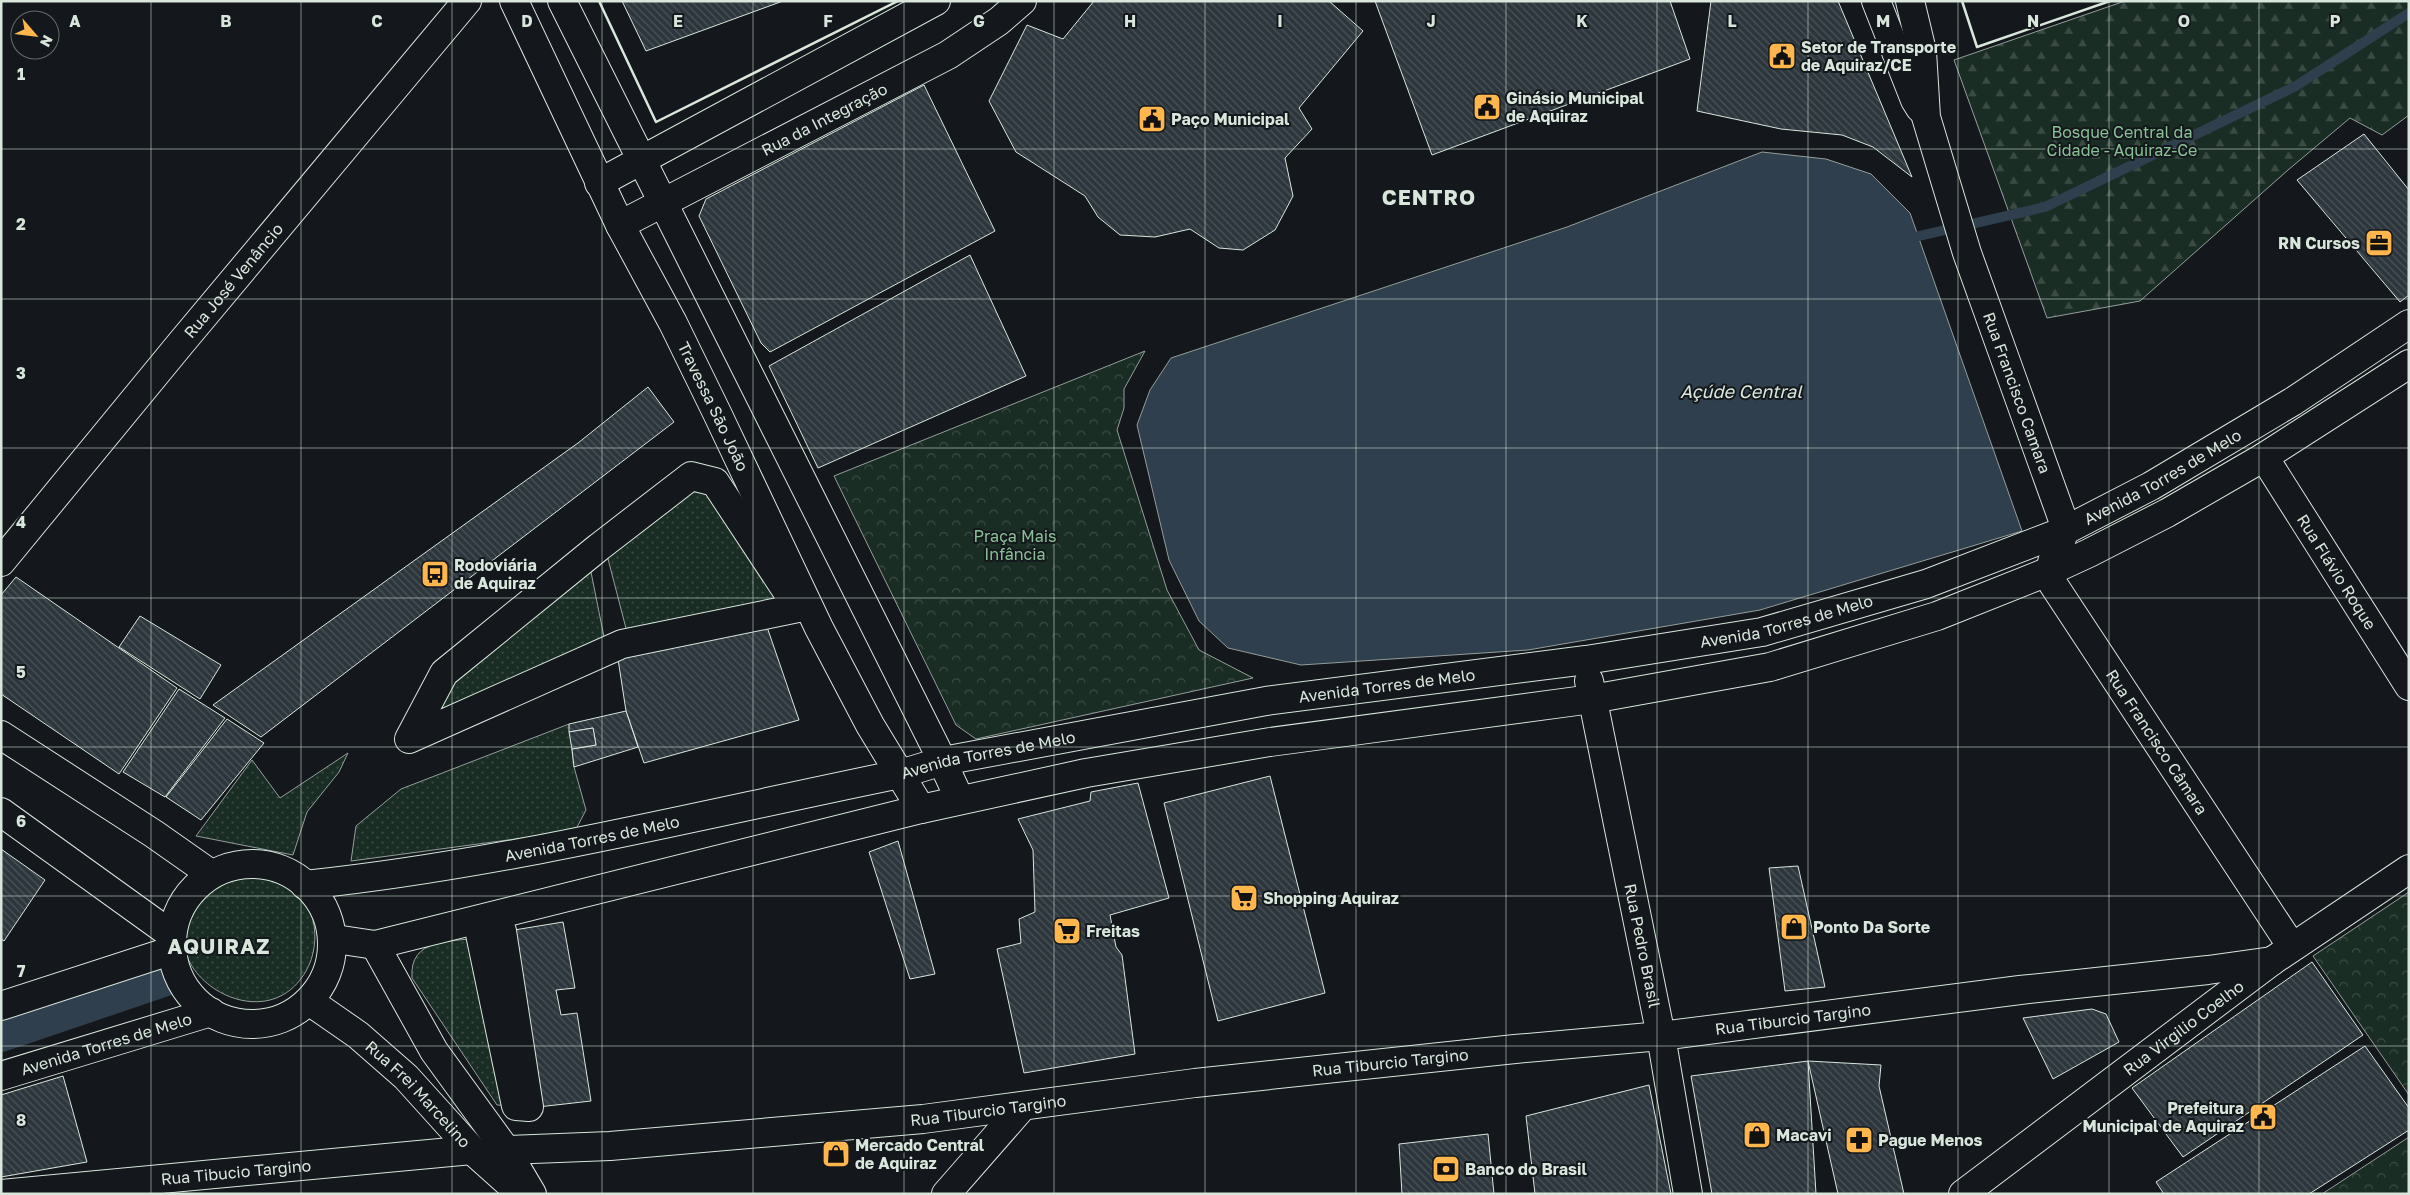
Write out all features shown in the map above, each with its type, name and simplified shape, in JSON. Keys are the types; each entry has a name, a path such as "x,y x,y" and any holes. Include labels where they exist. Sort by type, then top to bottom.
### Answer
{"street":[{"name":"Rua José Venâncio","path":"1,562 181,342 467,1"},
{"name":"Travessa São João","path":"514,1 599,183 674,324 819,628 870,725 922,809"},
{"path":"562,1 943,762 960,800"},
{"path":"599,183 936,1"},
{"name":"Rua da Integração","path":"620,225 948,55 999,21 1022,1"},
{"path":"1876,1 1915,100 1926,117"},
{"path":"1910,1 1922,51 1926,117"},
{"name":"Rua Francisco Camara","path":"1926,117 1956,213 1966,253 2064,523 2064,531"},
{"name":"Avenida Torres de Melo","path":"305,885 358,879 528,852 900,774 943,762 1266,701 1586,660 1762,632 1926,584 2064,531 2151,486 2231,440 2409,324"},
{"name":"Avenida Torres de Melo","path":"335,938 375,945 922,809 1086,773 1260,743 1592,699 1770,667 1937,616 2050,571 2167,513 2264,457 2409,364"},
{"name":"Rua Flávio Roque","path":"2264,457 2409,686"},
{"path":"691,476 715,482 798,608 622,644 409,739 444,673 598,547 691,476"},
{"path":"2050,571 2050,562 2064,531"},
{"name":"Rua Francisco Câmara","path":"2050,571 2053,584 2282,954"},
{"name":"Rua Pedro Brasil","path":"1586,660 1592,699 1661,1036 1688,1194"},
{"path":"1,735 154,834 211,874"},
{"path":"1,812 171,943"},
{"path":"243,864 264,865 292,874 305,885 328,912 335,938 328,969 310,1001 292,1014 266,1024 242,1025 223,1019 211,1012 187,992 172,964 171,943 180,910 211,874 243,864"},
{"name":"Rua Virgilio Coelho","path":"1963,1194 2282,954 2409,869"},
{"path":"502,932 526,1088 529,1107 516,1106 480,934 502,932"},
{"path":"1,1006 171,943"},
{"path":"375,945 434,1052 506,1150 532,1194"},
{"name":"Rua Tiburcio Targino","path":"506,1150 610,1146 923,1119 1195,1083 1515,1049 1661,1036 2020,990 2208,970 2282,954"},
{"name":"Rua Frei Marcelino","path":"310,1001 358,1035 406,1077 472,1150 521,1194"},
{"name":"Avenida Torres de Melo","path":"1,1076 211,1012"},
{"path":"946,1194 1022,1107"},
{"name":"Rua Tibucio Targino","path":"1,1194 214,1183 472,1150"}],"green space":[{"name":"Bosque Central da Cidade - Aquiraz-Ce","path":"2125,1 2409,1 2409,115 2382,135 2350,118 2288,170 2140,301 2047,318 1954,60"},
{"name":"Praça Mais Infância","path":"1145,351 1124,389 1124,408 1117,430 1167,590 1199,650 1253,678 976,739 956,725 834,476"},
{"path":"693,484 710,487 789,605 629,640 607,555"},
{"path":"590,567 605,642 420,728 448,676"},
{"path":"569,724 574,767 586,810 575,831 351,861 356,826 401,789"},
{"path":"348,753 339,772 307,812 293,855 196,836 252,760 280,798"},
{"path":"243,876 272,877 293,887 309,907 313,920 315,933 314,947 306,971 287,992 264,1001 240,1000 217,990 198,975 186,954 184,932 193,908 203,896 215,887"},
{"path":"2409,892 2409,1095 2313,956"},
{"path":"478,938 515,1106 497,1105 412,978 413,965 417,955 424,949 433,944"},
{"path":"2409,1137 2409,1194 2322,1194"}],"water":[{"name":"Açúde Central","path":"1762,152 1826,159 1871,174 1910,213 2022,531 1760,610 1528,650 1301,665 1228,648 1199,621 1169,560 1137,425 1150,390 1171,358 1567,227"}],"building":[{"path":"622,1 783,1 646,51"},
{"name":"Paço Municipal","path":"1094,1 1329,1 1363,31 1299,108 1312,129 1285,158 1293,196 1275,230 1243,250 1219,248 1190,229 1155,237 1120,235 1098,217 1085,196 1016,152 989,101 1027,25 1063,39"},
{"name":"Ginásio Municipal de Aquiraz","path":"1375,1 1670,1 1690,59 1432,155"},
{"name":"Setor de Transporte de Aquiraz/CE","path":"1711,1 1838,1 1912,177 1873,147 1842,135 1781,129 1697,111"},
{"path":"924,85 995,231 770,352 761,343 699,216 706,199"},
{"name":"RN Cursos","path":"2364,134 2409,190 2409,295 2400,302 2297,180"},
{"path":"970,255 1026,376 818,468 769,366"},
{"name":"Rodoviária de Aquiraz","path":"648,387 674,422 261,737 213,705 578,443"},
{"path":"16,577 177,688 119,774 1,694 1,595"},
{"path":"140,616 221,665 200,699 119,647"},
{"path":"766,624 799,720 644,763 626,711 618,659"},
{"path":"179,689 225,718 165,797 123,772"},
{"path":"626,711 638,747 574,767 572,749 596,745 593,728 569,732 569,724"},
{"path":"227,719 264,743 201,820 166,797"},
{"path":"593,728 596,745 572,749 569,732"},
{"name":"Shopping Aquiraz","path":"1270,776 1325,993 1218,1021 1164,803"},
{"name":"Freitas","path":"1138,783 1169,898 1110,915 1116,947 1122,955 1135,1054 1024,1073 997,949 1021,943 1019,919 1035,912 1033,850 1018,819 1090,801 1091,792"},
{"path":"898,841 935,974 910,979 869,852"},
{"path":"1,849 45,880 4,941 1,939"},
{"name":"Ponto Da Sorte","path":"1798,866 1825,987 1785,991 1769,868"},
{"path":"563,922 575,988 556,990 561,1015 577,1013 591,1101 529,1108 502,932"},
{"path":"2312,962 2363,1035 2183,1157 2132,1088"},
{"path":"2092,1009 2106,1014 2119,1042 2053,1079 2023,1018"},
{"path":"2365,1046 2409,1108 2409,1130 2309,1194 2164,1194 2156,1182"},
{"name":"Macavi","path":"1808,1061 1816,1194 1712,1194 1691,1076"},
{"name":"Pague Menos","path":"1808,1061 1881,1065 1879,1086 1904,1194 1838,1194"},
{"path":"63,1076 87,1162 1,1177 1,1095"},
{"path":"1649,1085 1671,1194 1535,1194 1526,1116"},
{"name":"Banco do Brasil","path":"1488,1134 1494,1194 1402,1194 1399,1144"}],"waterway":[{"path":"1906,239 2045,207 2296,86 2409,13"},
{"path":"1,1034 163,979"}],"wall":[{"path":"599,1 656,122 898,1"},
{"path":"1962,1 1977,47 2110,1"}],"place":[{"name":"Setor de Transporte de Aquiraz/CE","path":"1782,56"},
{"name":"Ginásio Municipal de Aquiraz","path":"1487,107"},
{"name":"Paço Municipal","path":"1152,119"},
{"name":"RN Cursos","path":"2379,243"},
{"name":"Rodoviária de Aquiraz","path":"435,574"},
{"name":"Shopping Aquiraz","path":"1244,898"},
{"name":"Ponto Da Sorte","path":"1794,927"},
{"name":"Freitas","path":"1067,931"},
{"name":"Prefeitura Municipal de Aquiraz","path":"2263,1117"},
{"name":"Macavi","path":"1757,1135"},
{"name":"Pague Menos","path":"1859,1140"},
{"name":"Mercado Central de Aquiraz","path":"836,1154"},
{"name":"Banco do Brasil","path":"1446,1169"}],"district":[{"name":"CENTRO","path":"1429,197"},
{"name":"AQUIRAZ","path":"219,946"}]}
